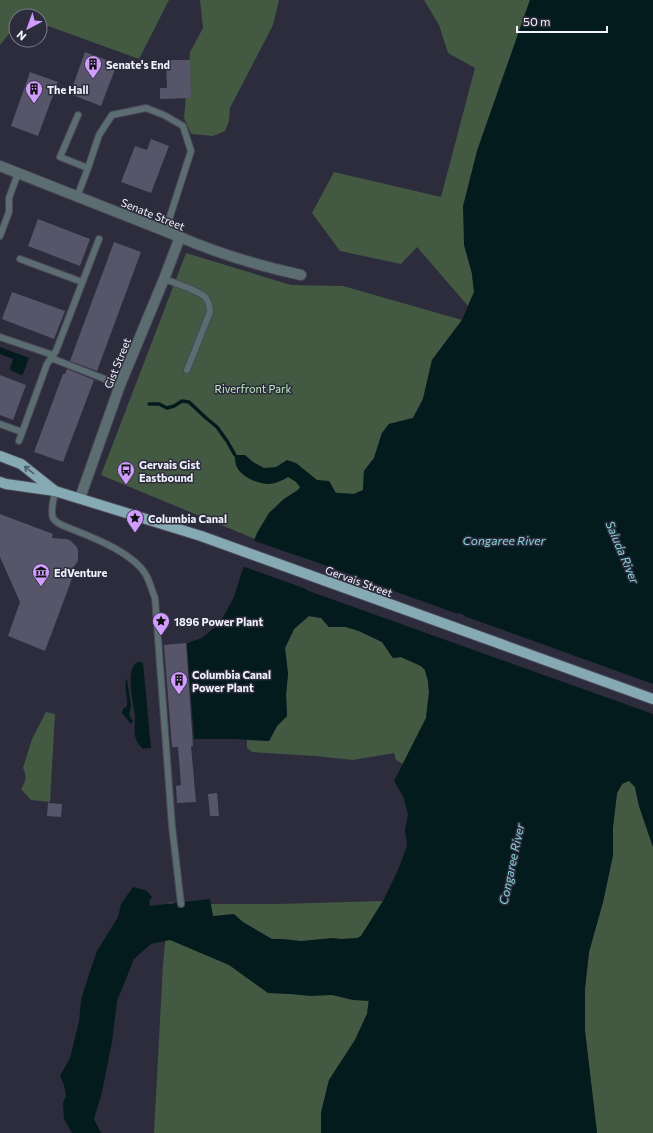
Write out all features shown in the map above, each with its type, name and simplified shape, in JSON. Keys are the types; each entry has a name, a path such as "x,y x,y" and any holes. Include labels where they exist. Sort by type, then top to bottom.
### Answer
{"main road":[{"name":"Gervais Street","path":"0,456 21,464 55,490"},
{"name":"Gervais Street","path":"0,482 55,490 201,536 653,699"}],"street":[{"name":"Senate Street","path":"0,166 217,252 276,270 301,275"},
{"name":"Gist Street","path":"80,498 120,385 180,238"}],"lane":[{"path":"77,197 99,135 112,115 146,108 164,115 183,126 191,151 165,232"},
{"path":"78,115 60,157 88,168"},
{"path":"0,236 9,212 9,198 18,173"},
{"path":"19,441 47,364 56,351 99,239"},
{"path":"20,259 82,282"},
{"path":"164,280 199,292 210,305 210,312 187,370"},
{"path":"0,336 120,385"},
{"path":"0,424 22,432"},
{"path":"55,490 52,512 53,518 63,526 93,538 125,554 135,561 146,574 155,598 172,826 181,904"}],"green space":[{"path":"0,0 169,0 139,59 48,26 48,8 8,8 8,35 0,45"},
{"path":"200,0 279,0 273,25 230,108 229,121 225,131 213,136 191,134 184,118 190,52 203,28"},
{"path":"424,0 530,0 477,151 472,274 474,292 468,306 417,247 401,264 340,251 312,213 334,172 441,197 475,68 448,53 439,25"},
{"name":"Riverfront Park","path":"186,253 291,285 343,286 462,320 432,360 423,399 413,418 389,424 382,433 374,458 364,471 363,490 354,494 298,490 284,499 269,513 255,539 101,475"},
{"path":"309,616 321,618 329,627 346,627 359,631 382,642 393,658 401,657 421,666 425,670 429,692 426,718 403,764 396,760 394,753 353,760 252,752 247,748 247,740 269,741 277,726 287,716 286,694 288,674 285,648 294,629"},
{"path":"46,712 55,714 50,802 31,800 21,789 25,778 23,768 32,739"},
{"path":"629,780 635,787 639,806 653,847 653,1133 597,1133 585,1031 585,988 589,952 603,902 613,855 613,827 617,793 622,784"},
{"path":"383,901 361,936 371,977 367,1014 355,1040 329,1080 321,1113 321,1133 154,1133 163,964 169,902 181,904 277,904"}],"water":[{"name":"Congaree River","path":"530,0 653,0 653,847 639,806 635,787 629,781 622,784 617,793 613,827 613,855 603,902 589,952 585,988 585,1031 597,1133 321,1133 321,1113 329,1080 355,1040 367,1014 369,1001 353,1000 332,995 311,996 268,993 229,965 170,940 151,944 134,959 117,1001 112,1042 102,1092 94,1119 101,1133 72,1133 64,1119 63,1103 66,1096 64,1085 60,1076 70,1058 79,1022 81,1000 97,951 118,917 121,904 133,887 147,891 152,897 149,901 150,906 210,899 213,916 234,914 243,922 272,939 301,941 333,938 357,938 361,936 383,901 398,870 407,846 405,830 408,814 403,796 394,781 426,718 429,692 425,670 421,666 401,657 393,658 382,642 359,631 346,627 329,627 321,618 309,616 294,629 285,648 288,674 286,694 287,716 277,726 269,741 194,739 187,643 202,638 220,623 234,597 257,533 269,513 300,487 296,482 288,477 270,484 260,483 250,479 238,469 235,455 245,455 253,462 264,468 276,467 287,460 296,463 317,480 329,481 336,493 354,494 363,490 364,471 374,458 382,433 389,424 413,418 423,399 432,360 462,320 474,292 472,274 464,245 463,206 477,151"},
{"path":"0,347 29,358 23,374 21,375 10,370 13,359 0,354"},
{"path":"138,662 143,663 151,748 143,749 136,740 135,736 135,716 131,687 131,671"},
{"path":"127,679 131,704 129,715 133,721 131,724 122,713 123,709 127,706 125,687"}],"pier":[{"path":"252,540 458,614 459,613 653,684 653,714 242,566"}],"building":[{"name":"Senate's End","path":"85,52 117,64 101,106 70,94"},
{"path":"171,60 190,60 191,98 160,99 160,88 167,88 166,62 171,62"},
{"name":"The Hall","path":"30,72 58,82 38,136 11,126"},
{"path":"151,139 169,146 151,193 121,182 135,146 147,150"},
{"path":"38,219 90,239 80,266 28,246"},
{"path":"114,242 141,252 97,371 70,361"},
{"path":"12,292 65,311 54,339 2,319"},
{"path":"67,369 94,380 63,462 34,452 63,374 65,374"},
{"path":"0,375 26,385 13,420 0,415"},
{"name":"EdVenture","path":"0,514 53,534 52,538 67,539 77,547 78,550 78,561 68,575 73,576 45,651 8,636 20,602 0,557"},
{"name":"Columbia Canal Power Plant","path":"186,643 193,746 191,746 196,802 177,803 176,786 181,785 178,747 172,747 164,645"},
{"path":"217,793 219,816 210,816 208,794"},
{"path":"48,803 62,804 61,817 47,816"}],"waterway":[{"path":"149,404 159,404 167,408 182,401 189,402 217,427 235,455"}],"place":[{"name":"Senate's End","path":"93,79"},
{"name":"The Hall","path":"34,104"},
{"name":"Gervais Gist Eastbound","path":"126,485"},
{"name":"Columbia Canal","path":"135,533"},
{"name":"EdVenture","path":"41,587"},
{"name":"1896 Power Plant","path":"161,636"},
{"name":"Columbia Canal Power Plant","path":"179,695"}],"water label":[{"name":"Saluda River","path":"623,552"}]}
